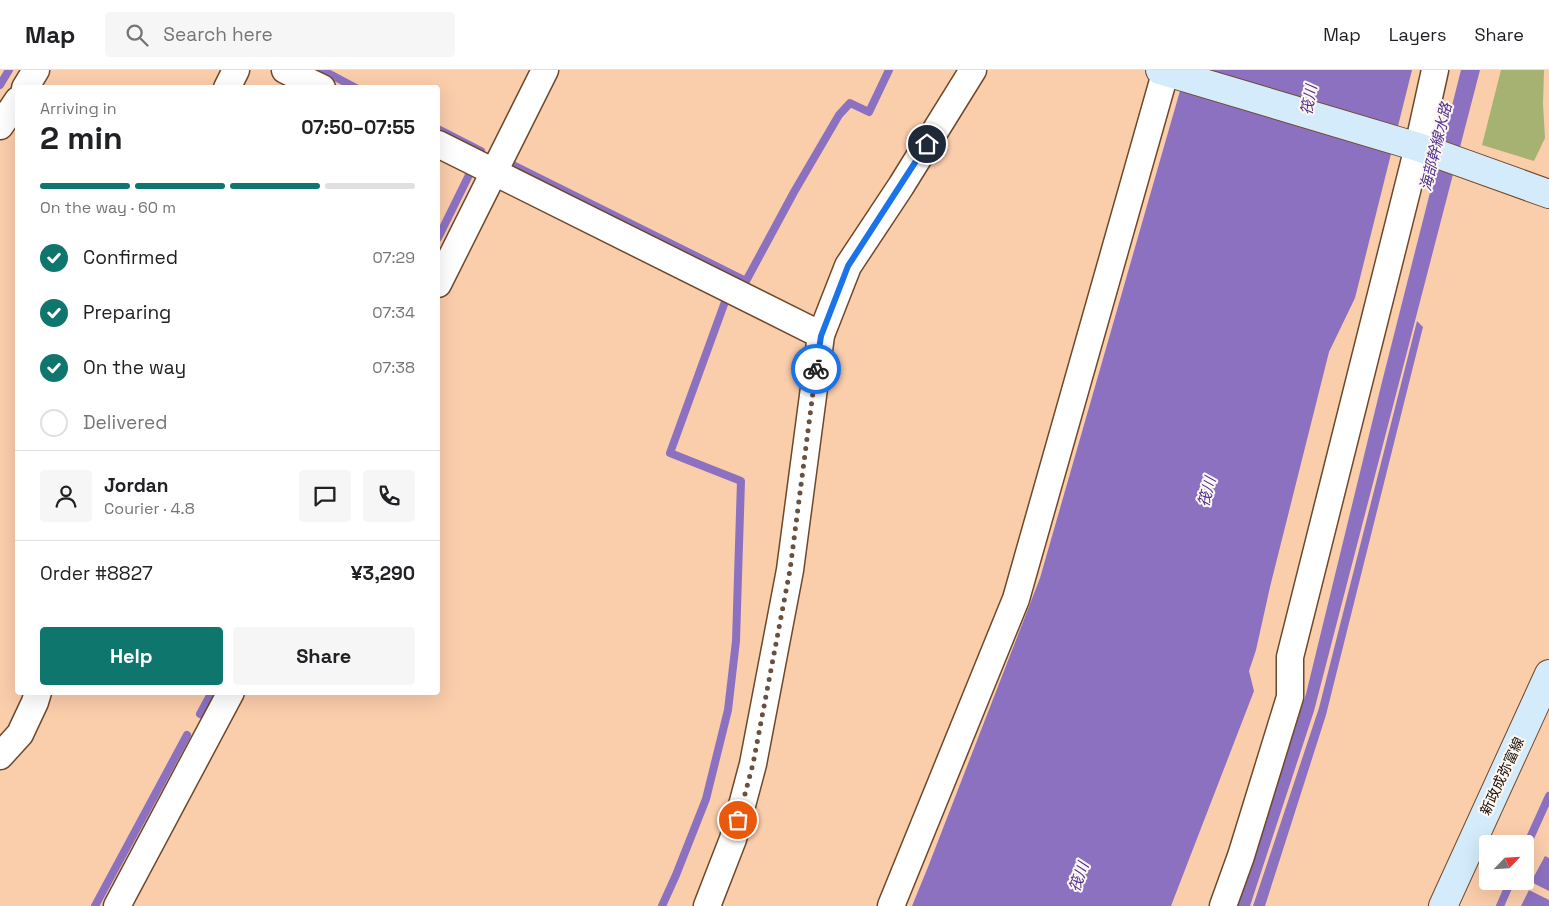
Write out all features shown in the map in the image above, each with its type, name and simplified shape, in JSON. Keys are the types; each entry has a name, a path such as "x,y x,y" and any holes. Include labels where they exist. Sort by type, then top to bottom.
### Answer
{"street":[{"path":"27,85 36,70"},
{"path":"229,85 236,70"},
{"path":"286,70 316,85"},
{"path":"440,280 545,70"},
{"path":"707,906 733,839 753,764 790,570 821,336 848,266 901,186 973,70"},
{"path":"1223,906 1241,856 1290,697 1290,657 1425,149 1435,70"},
{"path":"891,906 1016,600 1164,71 1425,149 1549,194"},
{"path":"0,126 15,104"},
{"path":"440,145 821,336"},
{"name":"新政成弥富線","path":"1443,906 1549,674"},
{"path":"0,756 20,734 37,695"},
{"path":"117,906 229,695"}],"green space":[{"path":"1501,70 1544,70 1545,138 1534,161 1482,145"}],"water":[{"name":"筏川","path":"1186,70 1412,70 1355,298 1329,352 1256,650 1249,671 1254,691 1171,906 912,906 1040,578"},
{"path":"1461,70 1480,70 1314,711 1250,906 1237,906 1306,694"},
{"path":"1417,321 1423,327 1326,715 1265,906 1253,906 1319,708"},
{"path":"1545,856 1549,858 1549,891 1534,884 1534,876"},
{"path":"1529,890 1549,900 1549,906 1521,906"}],"waterway":[{"path":"0,85 9,70"},
{"path":"322,70 350,85"},
{"path":"513,165 746,281 794,192 839,115 850,103 869,112 889,70"},
{"path":"440,130 481,151"},
{"path":"440,234 471,171"},
{"path":"662,906 706,799 728,710 736,641 741,481 670,453 726,299"},
{"path":"200,714 210,695"},
{"path":"95,906 187,735"},
{"path":"1531,835 1549,796"},
{"path":"1500,906 1507,890"}],"way so far":[{"path":"738,820 753,764 790,570 816,369"}],"route":[{"path":"816,369 821,336 848,266 927,144"}],"water label":[{"name":"海部幹線水路","path":"1436,147"}]}
